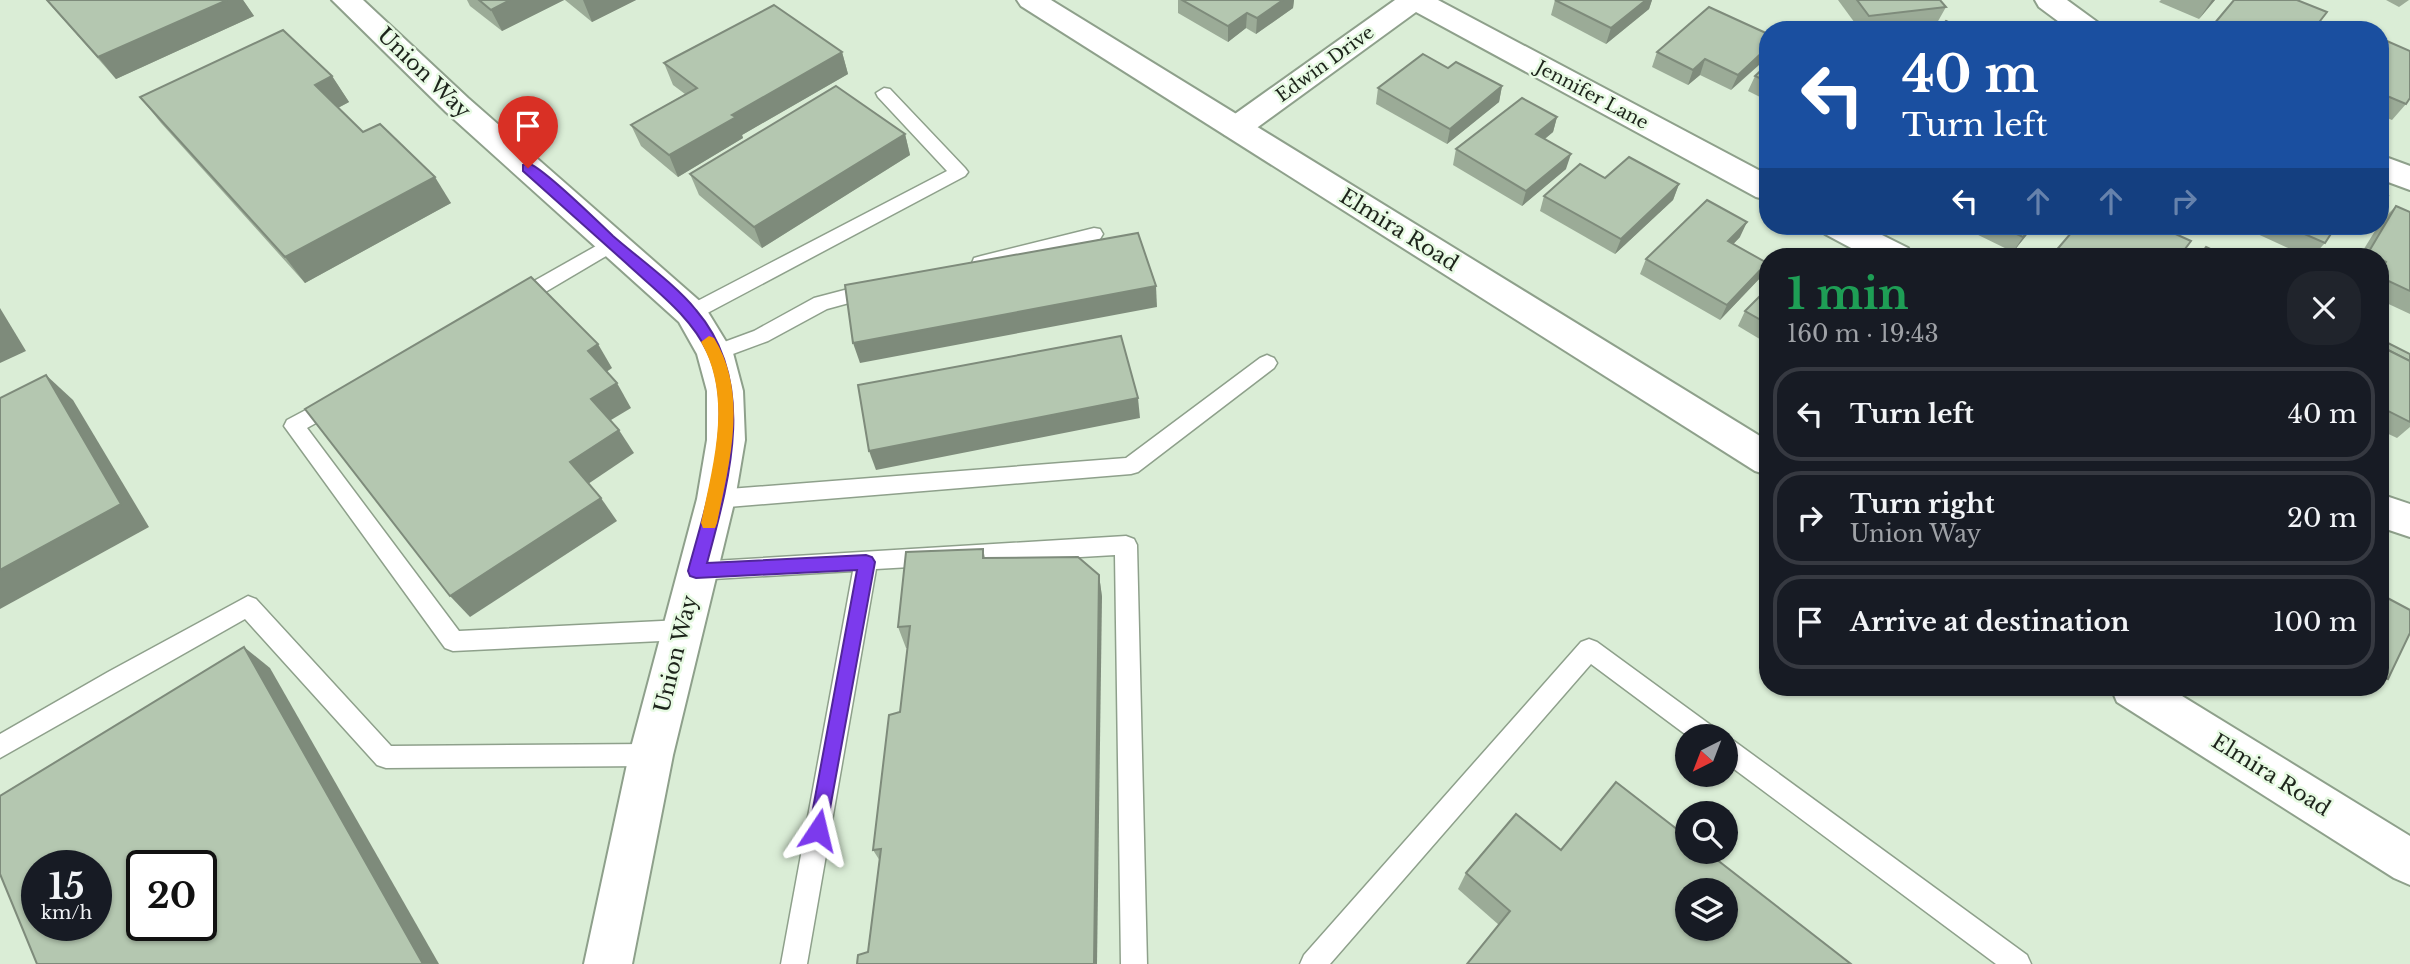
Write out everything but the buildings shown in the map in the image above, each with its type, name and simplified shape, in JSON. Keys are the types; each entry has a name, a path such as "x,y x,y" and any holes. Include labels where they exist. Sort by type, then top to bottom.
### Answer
{"street":[{"name":"Union Way","path":"346,0 457,105 691,313 715,353 725,391 726,440 716,499 651,755 608,964"},
{"name":"Elmira Road","path":"1031,0 1759,454"},
{"name":"Edwin Drive","path":"1236,128 1415,0"},
{"name":"Jennifer Lane","path":"1415,0 1759,184"},
{"path":"2049,1 2077,21"},
{"path":"2389,170 2410,179"},
{"path":"1854,235 1879,248"},
{"path":"2389,513 2410,521"},
{"name":"Elmira Road","path":"2145,696 2410,862"}],"lane":[{"path":"691,313 959,172 884,93"},
{"path":"964,267 1094,234"},
{"path":"497,311 612,244"},
{"path":"715,353 761,336 821,303 899,283"},
{"path":"716,499 1132,466 1267,363"},
{"path":"353,392 294,426 453,640 682,630"},
{"path":"696,571 1126,545 1134,964"},
{"path":"794,964 866,562"},
{"path":"0,747 248,606 386,757 651,755"},
{"path":"1313,964 1589,649 1690,724"},
{"path":"1738,759 2018,964"}],"slow traffic":[{"path":"709,342 715,353 725,391 726,440 709,523"}],"route":[{"path":"528,168 691,313 715,353 725,391 726,440 716,499 696,571 866,562 818,830"}]}
